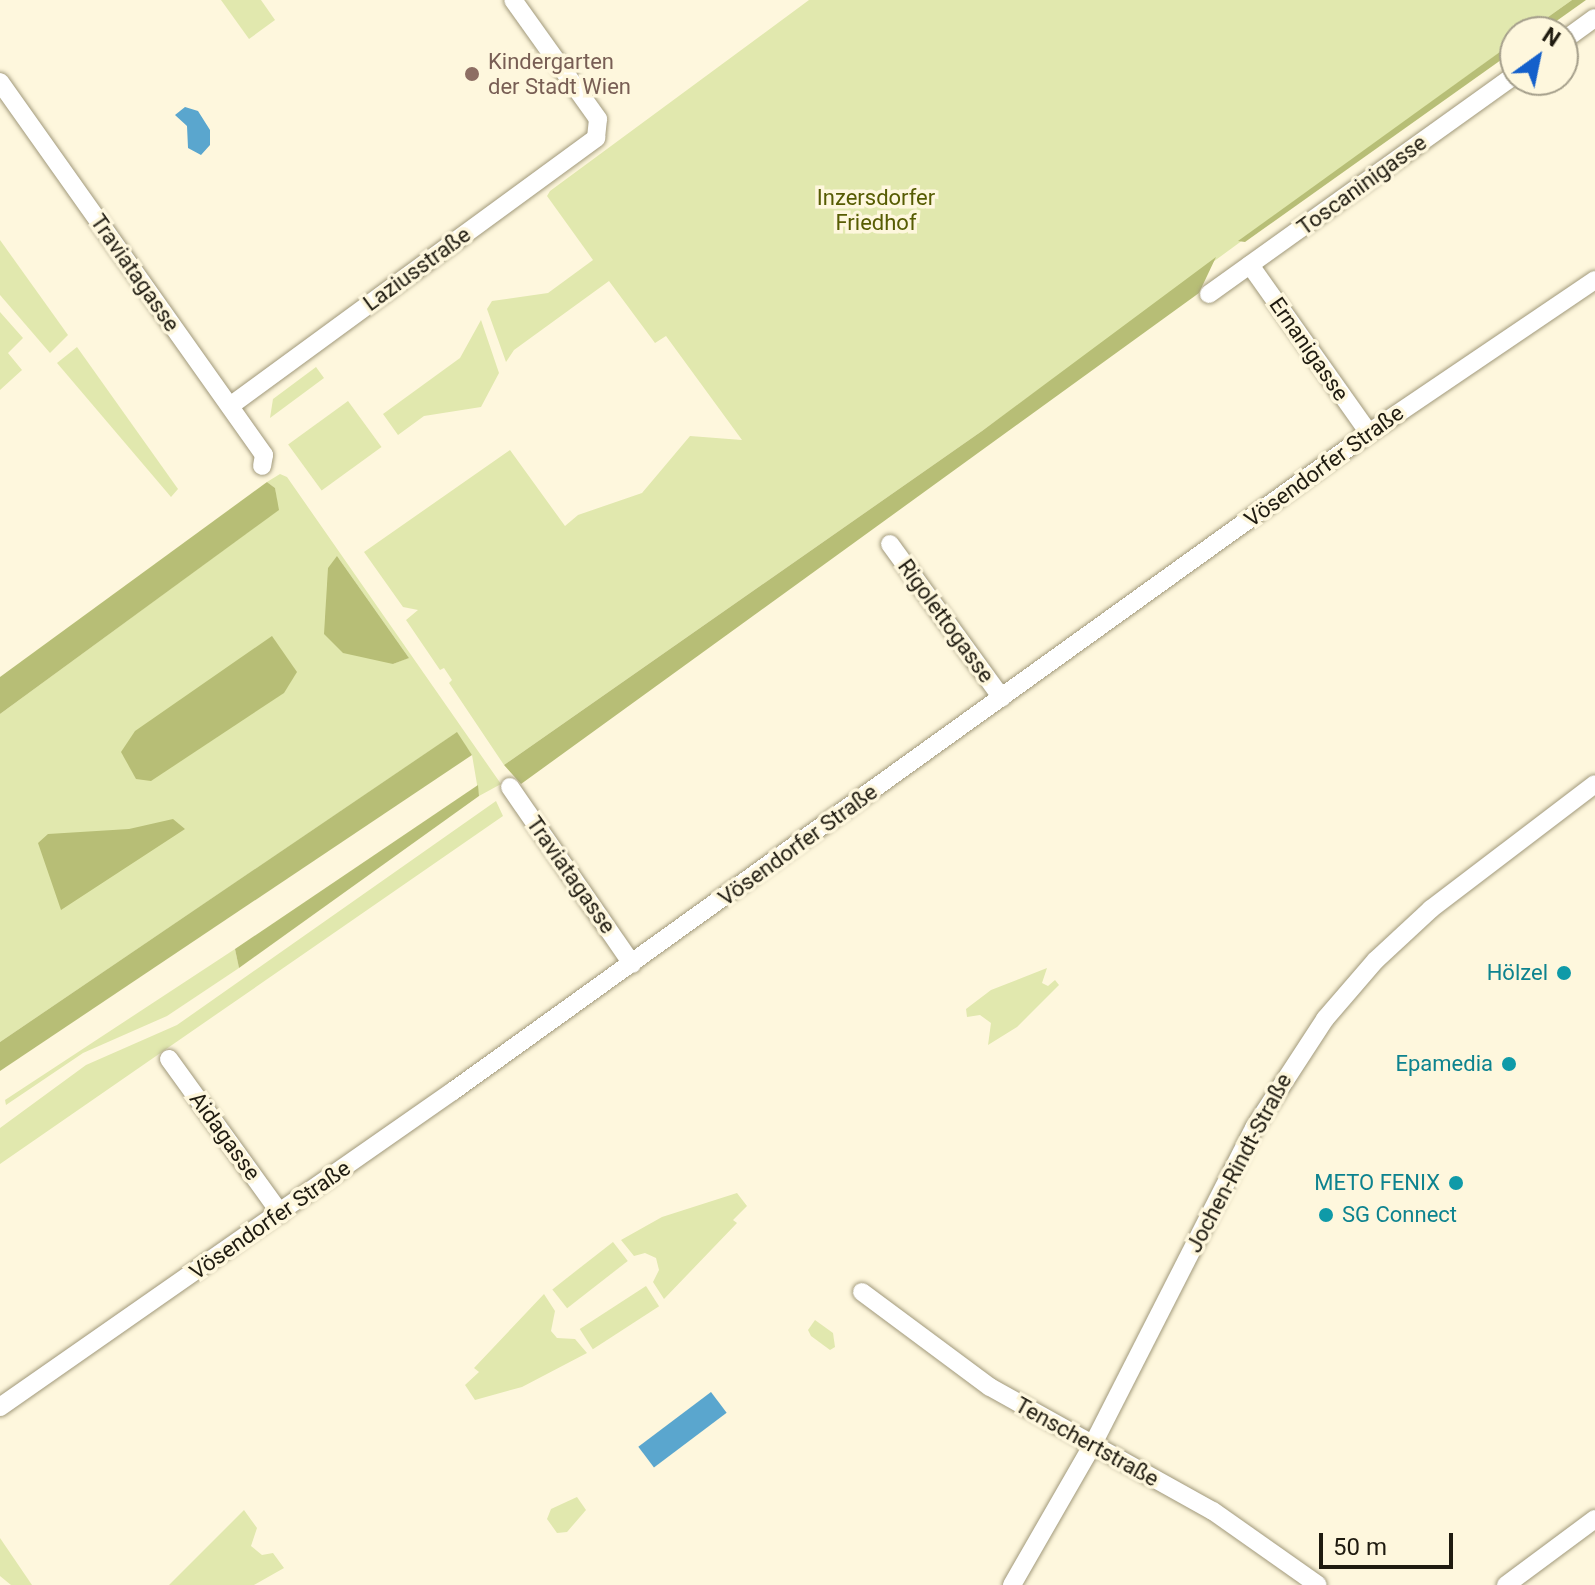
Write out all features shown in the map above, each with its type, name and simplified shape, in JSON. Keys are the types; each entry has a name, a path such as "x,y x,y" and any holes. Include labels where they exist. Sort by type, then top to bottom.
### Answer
{"street":[{"name":"Laziusstraße","path":"230,406 601,130 513,0"},
{"name":"Traviatagasse","path":"0,82 264,455 262,466"},
{"name":"Toscaninigasse","path":"1209,294 1499,86"},
{"name":"Ernanigasse","path":"1250,265 1369,433"},
{"name":"Vösendorfer Straße","path":"0,1407 632,964 1369,433 1595,280"},
{"name":"Rigolettogasse","path":"890,544 1002,698"},
{"name":"Jochen-Rindt-Straße","path":"1012,1585 1092,1446 1254,1128 1325,1019 1376,960 1431,909 1595,784"},
{"name":"Traviatagasse","path":"510,787 632,964"},
{"name":"Aidagasse","path":"169,1059 280,1213"},
{"name":"Tenschertstraße","path":"862,1292 964,1370 1092,1446 1213,1511 1318,1585"},
{"path":"1506,1585 1595,1519"}],"green space":[{"path":"221,0 261,0 275,20 249,39"},
{"name":"Inzersdorfer Friedhof","path":"809,0 1572,0 1550,16 1499,16 1499,53 982,431 504,765 449,683 452,680 444,668 440,670 406,620 418,610 403,607 364,552 510,450 565,526 578,515 642,493 690,436 742,440 666,336 655,343 609,281 514,350 506,362 487,309 492,301 548,293 593,260 547,196"},
{"path":"1572,0 1586,0 1564,16 1550,16"},
{"path":"1499,53 1499,61 1245,242 1238,241"},
{"path":"0,240 68,335 50,353 0,295"},
{"path":"1216,257 1199,293 521,784 504,765 982,431"},
{"path":"0,312 23,338 8,353 22,370 0,390"},
{"path":"481,320 499,373 481,407 424,416 398,435 383,414 460,358"},
{"path":"77,347 178,489 171,497 57,363"},
{"path":"316,367 324,378 270,418 273,399"},
{"path":"348,401 382,447 322,491 288,444"},
{"path":"280,474 287,477 501,784 479,796 472,755 456,733 0,1042 0,714 278,510 275,488 267,482","holes":["337,556 409,658 393,664"]},
{"path":"267,482 275,488 279,510 0,714 0,677"},
{"path":"337,556 409,658 393,664 343,653 324,634 328,568"},
{"path":"272,636 297,672 284,693 151,781 136,779 121,752 135,731"},
{"path":"457,732 472,755 0,1071 0,1042"},
{"path":"478,785 479,796 239,968 235,949"},
{"path":"496,801 503,816 0,1164 0,1128 86,1065 177,1025"},
{"path":"173,819 185,829 61,910 38,843 48,834 129,829"},
{"path":"235,949 239,968 167,1016 83,1053 6,1105 5,1100"},
{"path":"1047,968 1042,983 1048,986 1055,980 1059,985 1017,1027 988,1045 991,1023 980,1015 967,1017 966,1009 991,990"},
{"path":"737,1193 747,1206 733,1220 737,1223 664,1299 653,1282 659,1270 656,1258 645,1253 634,1256 621,1240 662,1217"},
{"path":"613,1242 628,1261 567,1308 552,1289"},
{"path":"646,1286 659,1306 593,1349 580,1329"},
{"path":"544,1294 555,1311 551,1331 557,1338 575,1339 587,1353 522,1387 475,1400 465,1385 479,1372 474,1368"},
{"path":"815,1320 833,1333 835,1347 830,1350 811,1336 808,1330"},
{"path":"577,1497 586,1510 567,1532 557,1533 547,1519 551,1509"},
{"path":"244,1510 257,1528 251,1546 262,1555 273,1553 284,1568 254,1585 169,1585"},
{"path":"0,1538 32,1585 11,1585 0,1576"}],"water":[{"path":"185,107 198,111 210,130 210,145 201,155 188,148 187,126 175,115"},
{"path":"711,1392 727,1413 654,1468 638,1447"}],"place":[{"name":"Kindergarten der Stadt Wien","path":"472,74"},
{"name":"Hölzel","path":"1564,973"},
{"name":"Epamedia","path":"1509,1064"},
{"name":"METO FENIX","path":"1456,1183"},
{"name":"SG Connect","path":"1326,1215"}]}
